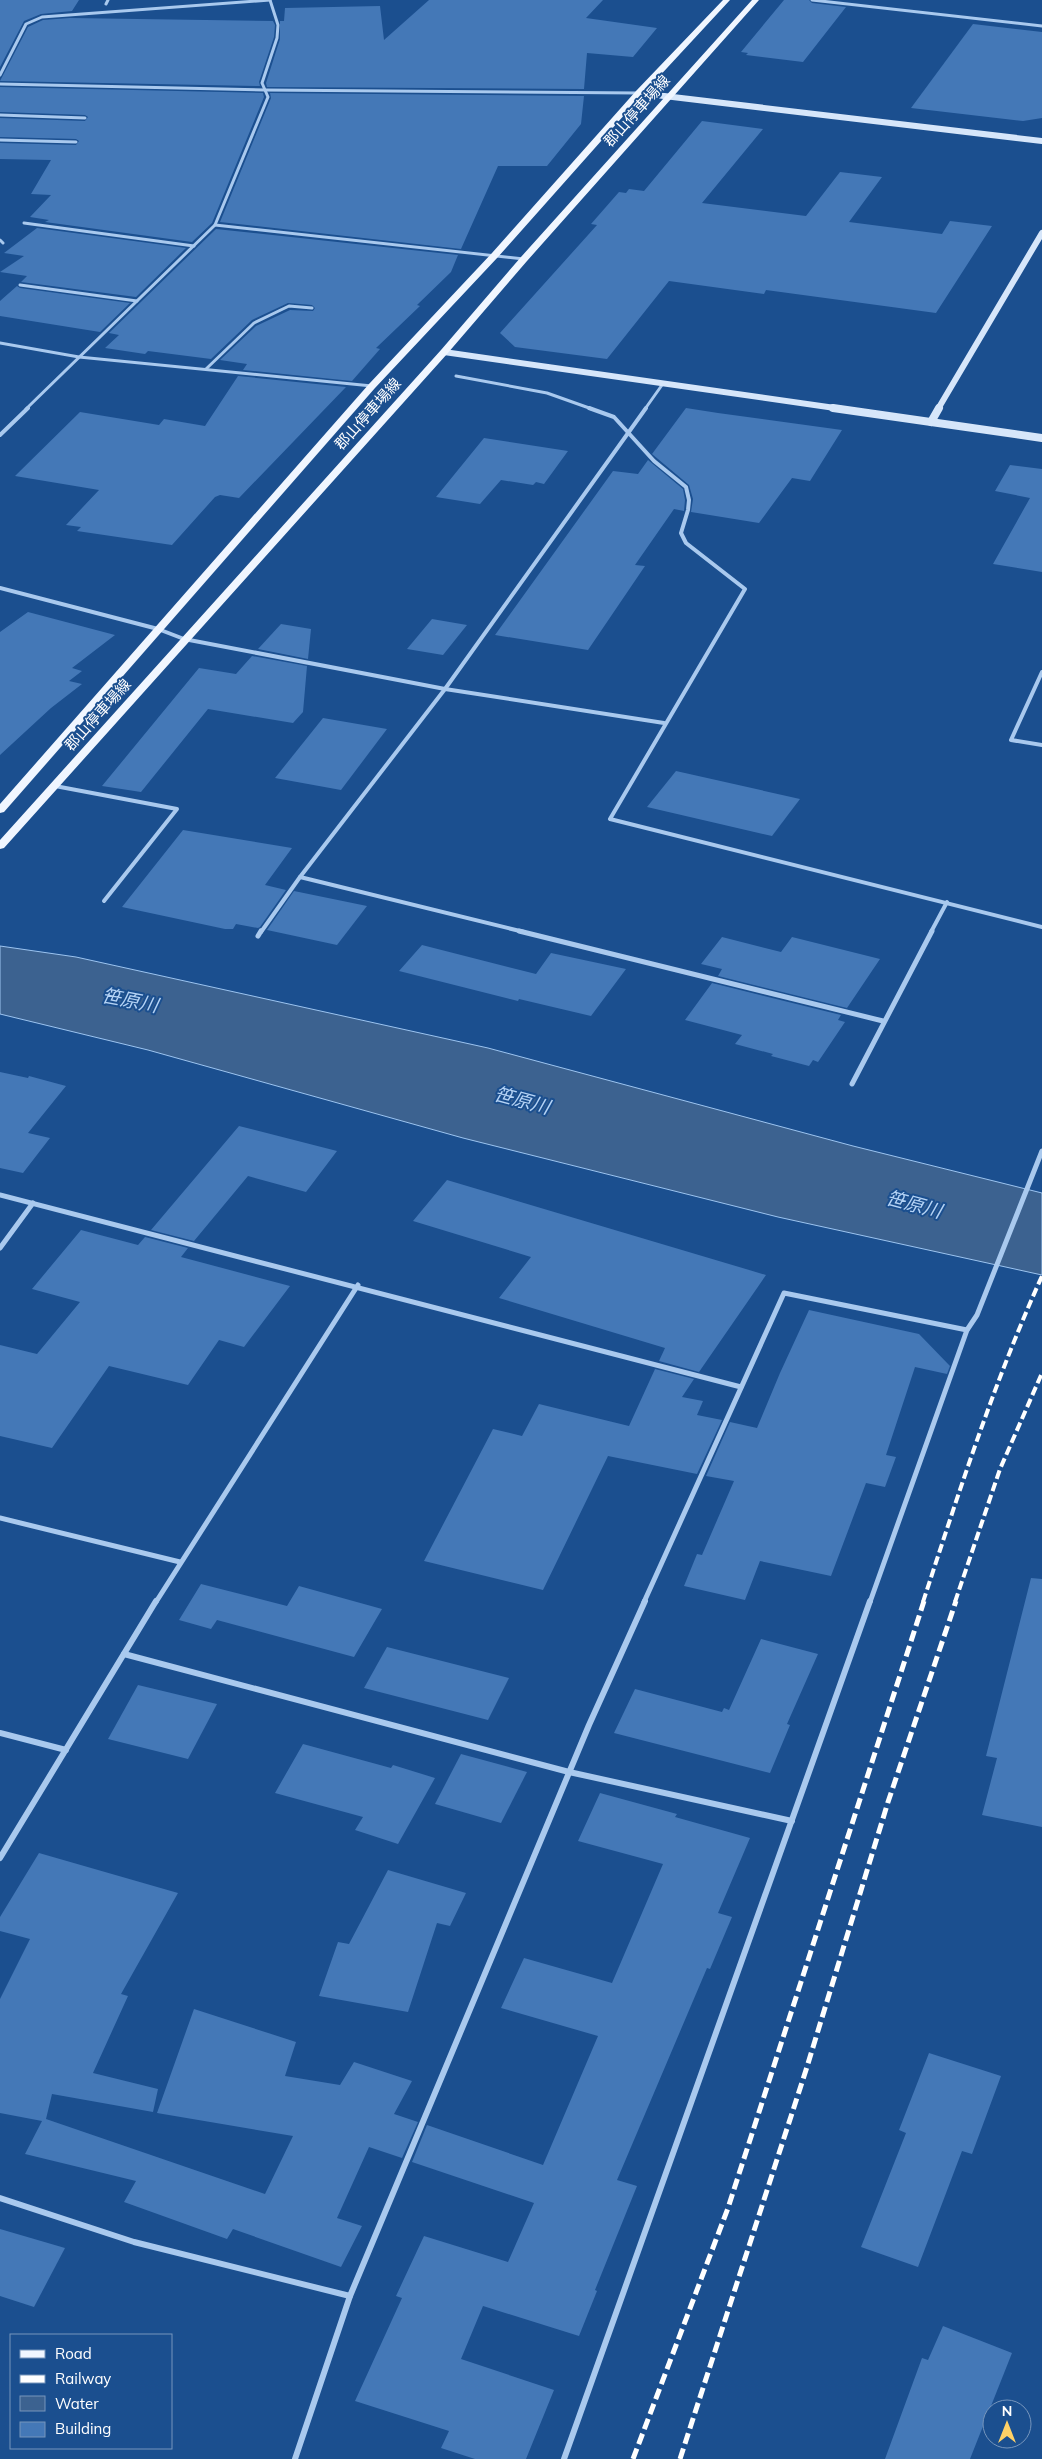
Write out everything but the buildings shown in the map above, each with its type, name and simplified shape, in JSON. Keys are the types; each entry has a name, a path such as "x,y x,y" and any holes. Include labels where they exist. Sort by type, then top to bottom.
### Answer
{"main road":[{"name":"郡山停車場線","path":"0,810 372,386 495,255 639,93 727,0"},
{"name":"郡山停車場線","path":"0,846 184,639 444,352 524,259 756,0"}],"street":[{"path":"0,75 26,24 42,17 270,0 278,26 277,38 262,83 268,97 262,117 215,225 0,435"},
{"path":"812,0 1042,26"},
{"path":"0,84 265,90 639,93 668,98 1042,141"},
{"path":"0,115 85,118"},
{"path":"0,140 76,142"},
{"path":"24,223 194,246"},
{"path":"215,225 524,259"},
{"path":"931,422 1042,233"},
{"path":"0,240 3,244"},
{"path":"20,285 137,301"},
{"path":"206,369 254,323 289,306 312,308"},
{"path":"0,343 79,357 372,386"},
{"path":"444,352 662,385 1042,438"},
{"path":"456,376 506,384 555,395 614,417 654,461 686,487 689,500 681,532 682,538 745,589 664,723 610,819 1042,927"},
{"path":"258,936 300,877 445,689 662,385"},
{"path":"0,588 158,629 184,639 445,689 664,723"},
{"path":"1042,672 1011,740 1042,745"},
{"path":"53,786 177,809 104,901"},
{"path":"300,877 883,1021"},
{"path":"852,1084 883,1021 948,902"},
{"path":"564,2459 967,1330 977,1315 1042,1151"},
{"path":"0,1195 358,1285 434,1308 741,1387"},
{"path":"0,1248 33,1203"},
{"path":"0,1858 180,1562 358,1285"},
{"path":"295,2459 350,2296 569,1772 784,1293 967,1330"},
{"path":"0,1518 180,1562"},
{"path":"124,1654 569,1772 792,1821"},
{"path":"0,1733 66,1750"},
{"path":"0,2198 134,2242 350,2296"}],"water":[{"name":"笹原川","path":"0,946 76,957 488,1048 853,1146 1042,1193 1042,1275 778,1217 463,1138 148,1050 0,1014"}],"railway":[{"path":"923,1602 993,1397 1042,1276"},
{"path":"955,1602 1000,1469 1042,1373"},
{"path":"633,2459 728,2208 924,1601"},
{"path":"680,2459 806,2070 888,1802 956,1601"}]}
